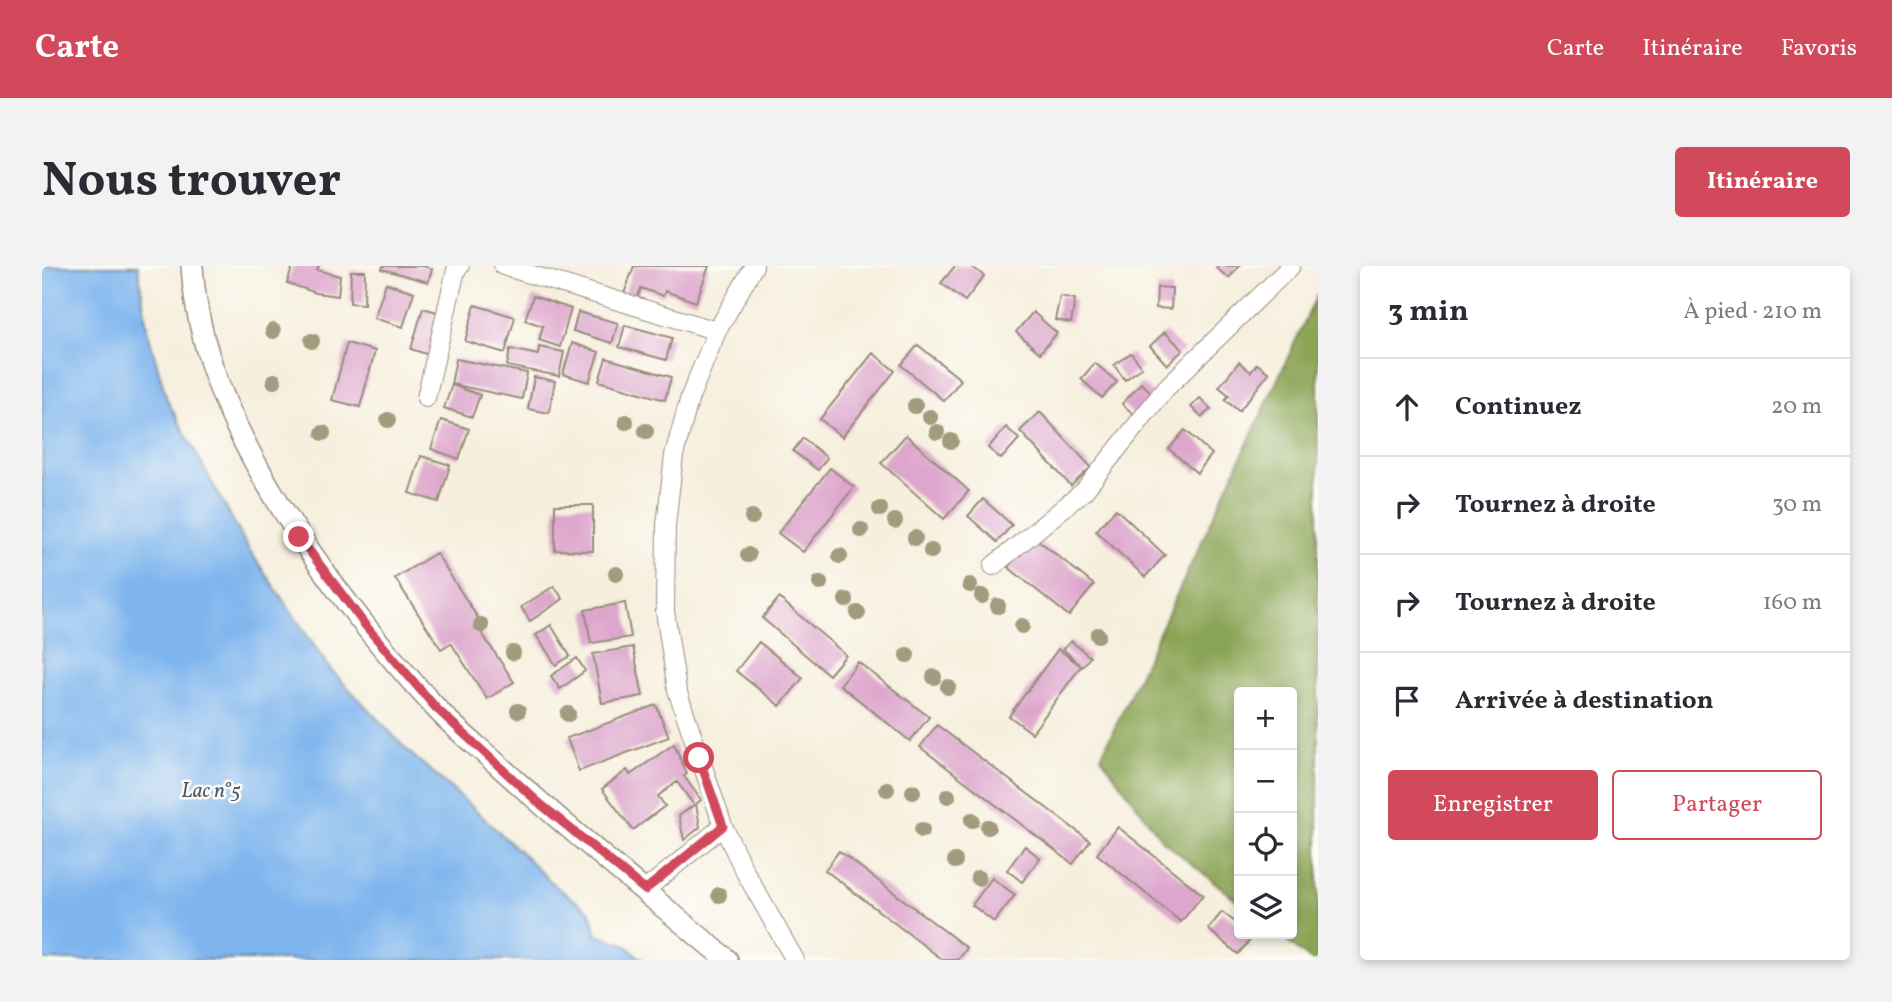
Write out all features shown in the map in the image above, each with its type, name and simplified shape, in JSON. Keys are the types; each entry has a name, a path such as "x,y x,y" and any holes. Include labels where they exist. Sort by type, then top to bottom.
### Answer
{"street":[{"path":"192,266 198,319 218,388 247,451 299,537 365,625 436,708 538,802 727,960"},
{"path":"426,398 456,270 460,266"},
{"path":"503,266 552,273 717,331"},
{"path":"754,266 717,331 690,397 674,455 666,525 665,611 677,690 723,826 745,872 795,960"},
{"path":"993,566 1084,491 1166,388 1291,266"},
{"path":"645,890 723,826"}],"green space":[{"path":"1318,293 1318,960 1310,960 1284,939 1297,939 1297,687 1234,687 1234,898 1162,840 1101,757"}],"water":[{"name":"Lac n°5","path":"42,266 138,266 147,329 167,400 248,548 330,669 410,753 554,885 590,911 597,935 624,944 643,960 42,960"}],"building":[{"path":"293,266 319,266 317,270 340,276 338,296 316,293 287,283"},
{"path":"383,266 423,266 432,269 428,282 382,269"},
{"path":"634,266 709,266 696,302 665,291 663,296 641,288 637,299 624,294"},
{"path":"955,266 971,266 984,276 965,301 941,283"},
{"path":"1239,266 1229,278 1216,268"},
{"path":"351,271 365,271 364,304 350,303"},
{"path":"386,283 414,292 403,327 374,318"},
{"path":"1157,287 1172,288 1171,309 1156,308"},
{"path":"533,296 571,309 560,347 539,340 543,326 525,320"},
{"path":"1060,296 1075,299 1071,323 1055,320"},
{"path":"475,305 515,317 505,353 465,341"},
{"path":"423,308 444,314 432,356 411,349"},
{"path":"578,312 618,323 612,343 573,331"},
{"path":"1033,312 1057,333 1040,353 1016,332"},
{"path":"625,325 672,338 666,360 619,347"},
{"path":"1165,332 1183,350 1167,365 1150,346"},
{"path":"347,343 375,351 360,407 332,400"},
{"path":"572,343 599,352 589,382 563,374"},
{"path":"918,345 961,380 944,401 901,365"},
{"path":"539,347 564,352 559,376 507,366 510,349 538,355"},
{"path":"873,353 895,371 842,437 820,419"},
{"path":"1131,353 1142,367 1125,380 1114,365"},
{"path":"606,358 671,377 665,400 599,381"},
{"path":"456,359 527,373 522,399 451,384"},
{"path":"1239,362 1251,372 1257,364 1269,373 1239,411 1225,400 1229,395 1219,387"},
{"path":"1095,363 1117,382 1102,398 1081,379"},
{"path":"534,377 555,381 549,413 528,409"},
{"path":"1141,383 1158,398 1139,419 1122,404"},
{"path":"452,385 480,395 472,417 444,408"},
{"path":"1200,398 1211,409 1202,417 1191,407"},
{"path":"1040,412 1091,467 1071,486 1020,431"},
{"path":"441,420 469,429 459,459 431,449"},
{"path":"1006,427 1019,439 1001,459 988,448"},
{"path":"1185,430 1212,454 1197,473 1169,449"},
{"path":"906,435 969,491 944,519 881,463"},
{"path":"803,438 827,458 818,470 793,451"},
{"path":"421,456 450,465 439,502 409,493"},
{"path":"830,468 854,487 803,552 778,533"},
{"path":"983,499 1012,525 997,542 968,516"},
{"path":"555,505 593,505 593,551 555,550"},
{"path":"1116,509 1165,555 1145,577 1096,531"},
{"path":"1033,536 1094,585 1069,616 1008,567"},
{"path":"436,553 485,629 481,632 514,682 487,699 451,643 441,649 395,578"},
{"path":"554,586 563,599 530,621 521,607"},
{"path":"779,598 846,655 829,675 762,618"},
{"path":"625,603 631,637 591,643 585,610"},
{"path":"551,625 570,656 556,665 536,635"},
{"path":"1071,641 1090,657 1082,667 1063,649"},
{"path":"759,642 803,678 780,706 736,671"},
{"path":"633,647 643,696 602,703 593,654"},
{"path":"1058,649 1081,666 1032,733 1009,716"},
{"path":"577,658 585,671 560,689 551,676"},
{"path":"858,662 929,717 910,741 840,685"},
{"path":"656,705 669,737 579,771 567,738"},
{"path":"937,725 1090,841 1073,864 920,747"},
{"path":"674,744 687,774 684,776 701,800 696,804 700,827 684,840 679,816 694,805 677,782 658,796 665,806 633,830 602,789 627,770 630,775"},
{"path":"1118,827 1203,895 1181,922 1097,854"},
{"path":"1025,846 1040,858 1022,882 1007,870"},
{"path":"839,851 967,948 958,960 943,960 825,870"},
{"path":"992,878 1015,895 994,922 972,905"},
{"path":"1222,912 1234,921 1234,939 1251,939 1238,954 1208,929"}],"route":[{"path":"299,537 365,625 436,708 538,802 645,890 723,826 699,758"}]}
